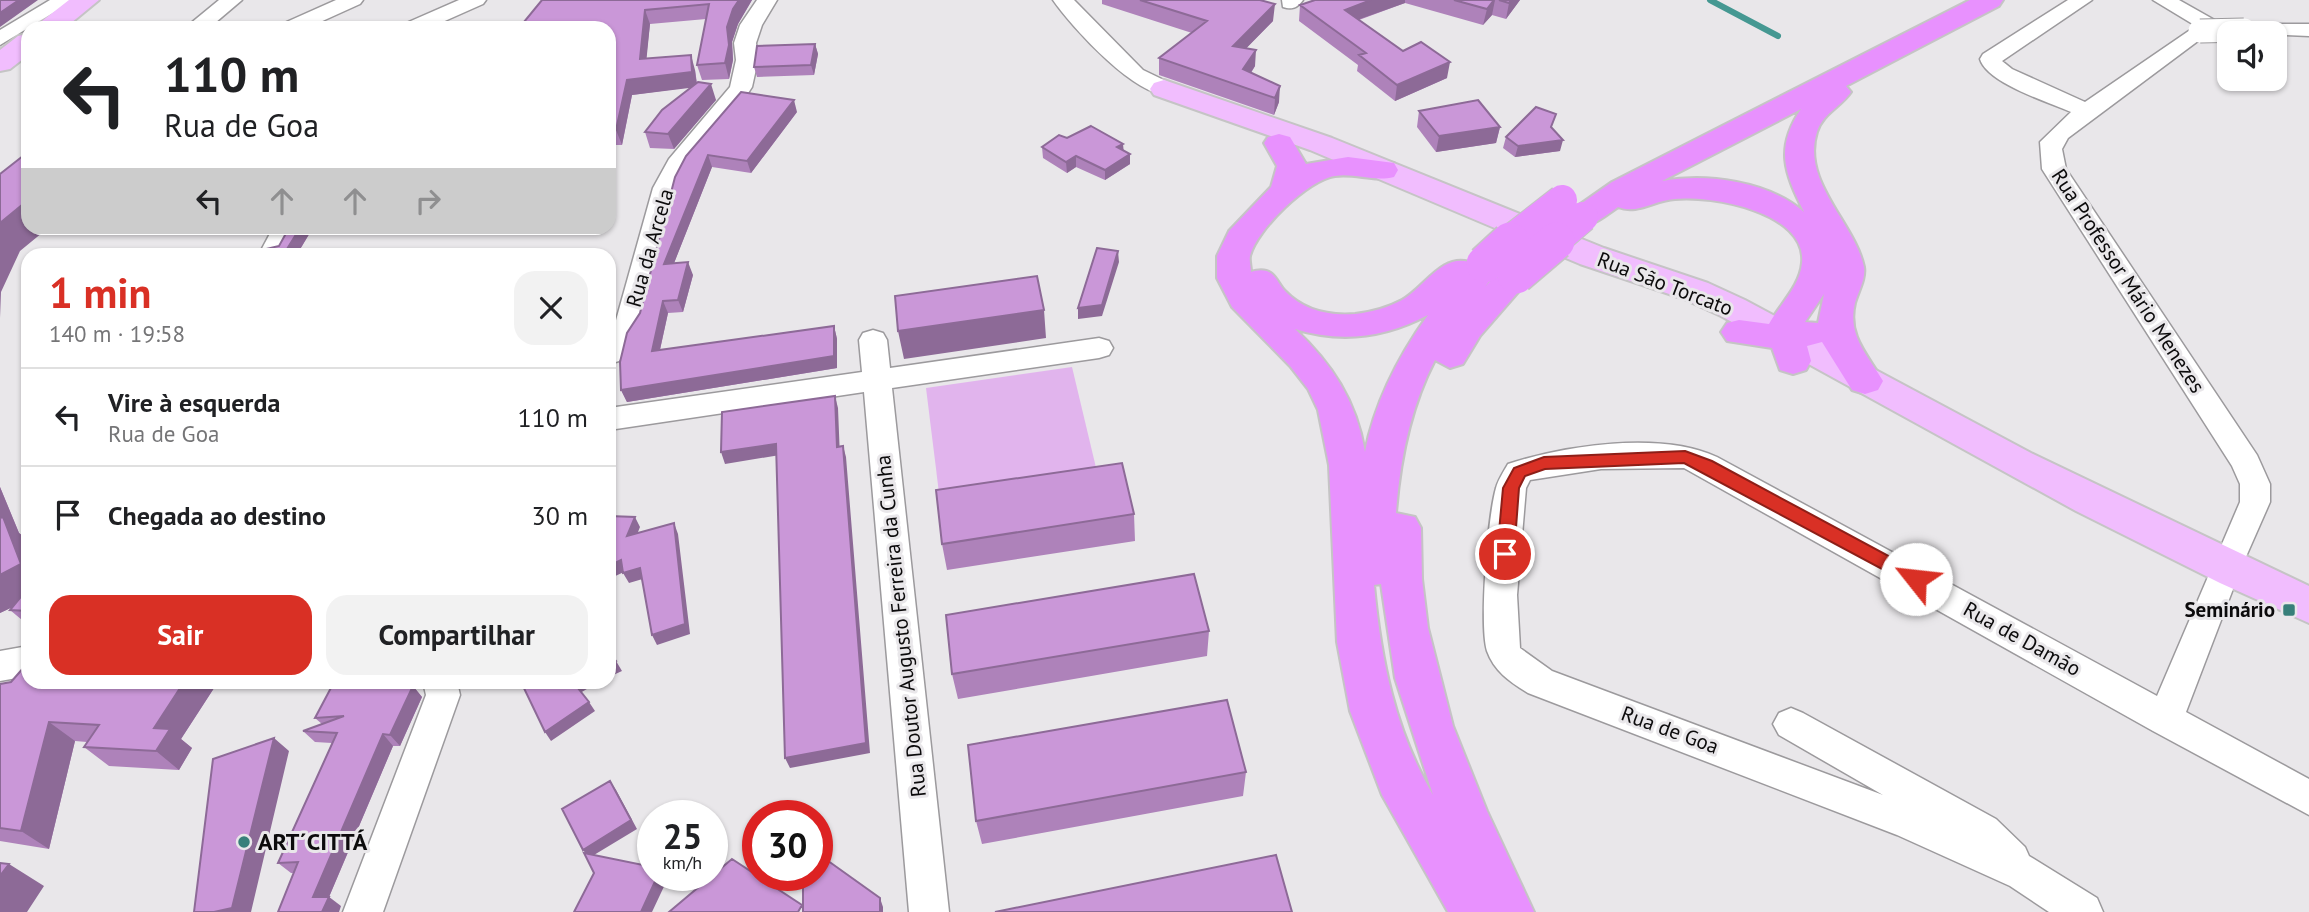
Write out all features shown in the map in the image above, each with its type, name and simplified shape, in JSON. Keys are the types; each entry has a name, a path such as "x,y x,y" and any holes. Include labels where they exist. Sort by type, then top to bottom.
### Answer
{"highway":[{"path":"1465,894 1412,768 1380,618 1374,548 1383,455 1408,376 1444,316 1573,209 1959,0"},
{"path":"1573,209 1623,189 1990,0"},
{"path":"1846,75 1842,89 1815,106 1802,126 1798,146 1803,177 1847,265 1848,281 1836,312 1836,332 1842,347 1865,382"},
{"path":"1279,143 1292,166 1299,193 1257,256 1256,269 1264,290 1291,314 1337,326 1377,322 1413,309 1461,269 1501,270"},
{"path":"1327,154 1334,170 1299,193 1262,211 1238,242 1233,263 1236,282 1257,316 1310,366 1334,402 1345,440 1348,465 1356,623 1375,712 1384,744 1412,804 1465,894"},
{"path":"1299,193 1385,179"},
{"path":"1573,209 1598,217 1635,199 1664,190 1699,188 1732,192 1763,202 1796,220 1817,244 1819,263 1812,288 1792,335"},
{"path":"1501,270 1432,383 1405,457 1400,551 1403,612 1414,671 1469,831 1509,912"},
{"path":"1736,320 1775,309 1792,335"},
{"path":"1792,335 1807,335 1836,312"}],"main road":[{"path":"54,21 86,0"},
{"path":"0,63 21,44"},
{"name":"Rua São Torcato","path":"1164,89 1279,143 1327,154"},
{"name":"Rua São Torcato","path":"1164,89 1327,154 1585,270 1676,302 1792,335 1865,382 1972,440 2225,568 2309,605"},
{"name":"Rua São Torcato","path":"1792,335 1912,431 1963,455 2144,527"}],"street":[{"path":"44,21 64,0"},
{"path":"206,21 232,0"},
{"path":"305,21 353,0"},
{"path":"427,21 476,0"},
{"name":"Rua da Arcela","path":"616,343 628,325 665,188 677,164 727,108 741,87 751,25 767,0"},
{"name":"Rua São Torcato","path":"1063,0 1135,75 1164,89"},
{"path":"2082,0 1992,59 1993,66 2004,74 2087,111"},
{"path":"2163,0 2217,24"},
{"name":"Rua Professor Mário Menezes","path":"2217,31 2200,31 2087,111 2053,140 2050,152 2054,169 2246,463 2255,484 2255,502 2225,568"},
{"name":"Rua Professor Mário Menezes","path":"2287,38 2306,40"},
{"path":"2287,42 2306,40"},
{"name":"Rua Doutor Augusto Ferreira da Cunha","path":"873,340 929,912"},
{"path":"616,418 1099,348"},
{"name":"Rua de Damão","path":"1532,466 1654,457 1685,457 1706,465 2309,798"},
{"name":"Rua de Goa","path":"1532,466 1520,472 1511,488 1499,625 1504,652 1519,669 1540,682 1909,822 2024,873 2083,912"},
{"path":"2165,720 2225,568"},
{"path":"0,666 21,662"},
{"path":"363,912 443,695 442,689"},
{"name":"Rua de Goa","path":"1791,724 1983,831 2024,873"}],"shaded area":[{"path":"1072,367 1098,476 940,501 926,388"}],"building":[{"path":"0,0 19,0 0,13"},
{"path":"542,0 739,0 727,27 729,45 725,63 697,65 709,4 645,10 640,59 691,55 692,72 627,80 616,130 616,21 525,21"},
{"path":"1140,0 1260,0 1275,4 1233,46 1256,50 1243,69 1280,86 1275,98 1159,58 1207,21"},
{"path":"1315,0 1371,0 1345,10 1403,51 1421,42 1450,62 1397,85 1359,55 1366,53 1300,5"},
{"path":"1454,0 1494,0 1487,9"},
{"path":"815,44 811,65 754,67 757,46"},
{"path":"698,82 711,84 668,134 645,132 662,110"},
{"path":"741,92 794,100 747,161 708,155 664,264 688,262 678,300 663,301 652,351 834,326 834,356 621,390 620,362 627,333 640,313 675,177 686,156"},
{"path":"1478,100 1500,127 1439,136 1419,111"},
{"path":"1536,107 1556,114 1551,127 1563,140 1518,146 1506,137"},
{"path":"1091,126 1123,144 1117,147 1130,154 1105,170 1076,156 1066,162 1042,147 1059,135 1067,138"},
{"path":"21,158 21,206 0,223 0,174"},
{"path":"285,235 296,235 288,248 270,248 279,246"},
{"path":"1097,248 1118,251 1102,305 1078,308"},
{"path":"1037,276 1044,310 898,331 895,296"},
{"path":"835,396 837,447 843,446 866,743 785,758 776,444 721,452 722,412"},
{"path":"1122,463 1134,514 942,544 936,490"},
{"path":"616,516 635,517 627,536 674,523 685,624 652,635 640,568 623,573 621,560 616,562"},
{"path":"3,517 21,564 0,575 0,518"},
{"path":"1194,574 1209,631 952,674 946,615"},
{"path":"21,597 21,611 10,610"},
{"path":"21,671 21,689 179,689 154,728 170,729 156,751 84,747 99,725 49,722 21,831 0,828 0,684 11,682"},
{"path":"330,689 412,689 390,735 383,734 313,897 329,897 322,912 278,912 298,862 278,863 337,733 303,731 344,716 315,718"},
{"path":"524,689 579,689 589,702 545,732"},
{"path":"1227,700 1246,772 976,821 968,745"},
{"path":"274,738 232,908 194,912 213,759"},
{"path":"610,781 631,820 583,850 562,809"},
{"path":"584,853 637,864 637,891 651,891 641,912 574,912 594,873"},
{"path":"1276,855 1292,912 995,912"},
{"path":"732,859 742,866 742,891 781,891 802,905 798,912 669,912 694,891 728,891 728,862"},
{"path":"0,863 9,864 0,876"},
{"path":"833,864 880,898 880,912 803,912 803,891 833,891"}],"waterway":[{"path":"1710,0 1778,36"}],"place":[{"name":"Seminário","path":"2289,610"},
{"name":"ART´CITTÁ","path":"244,842"}],"route":[{"path":"1505,554 1511,488 1520,472 1544,463 1685,457 1706,465 1916,579"}]}
